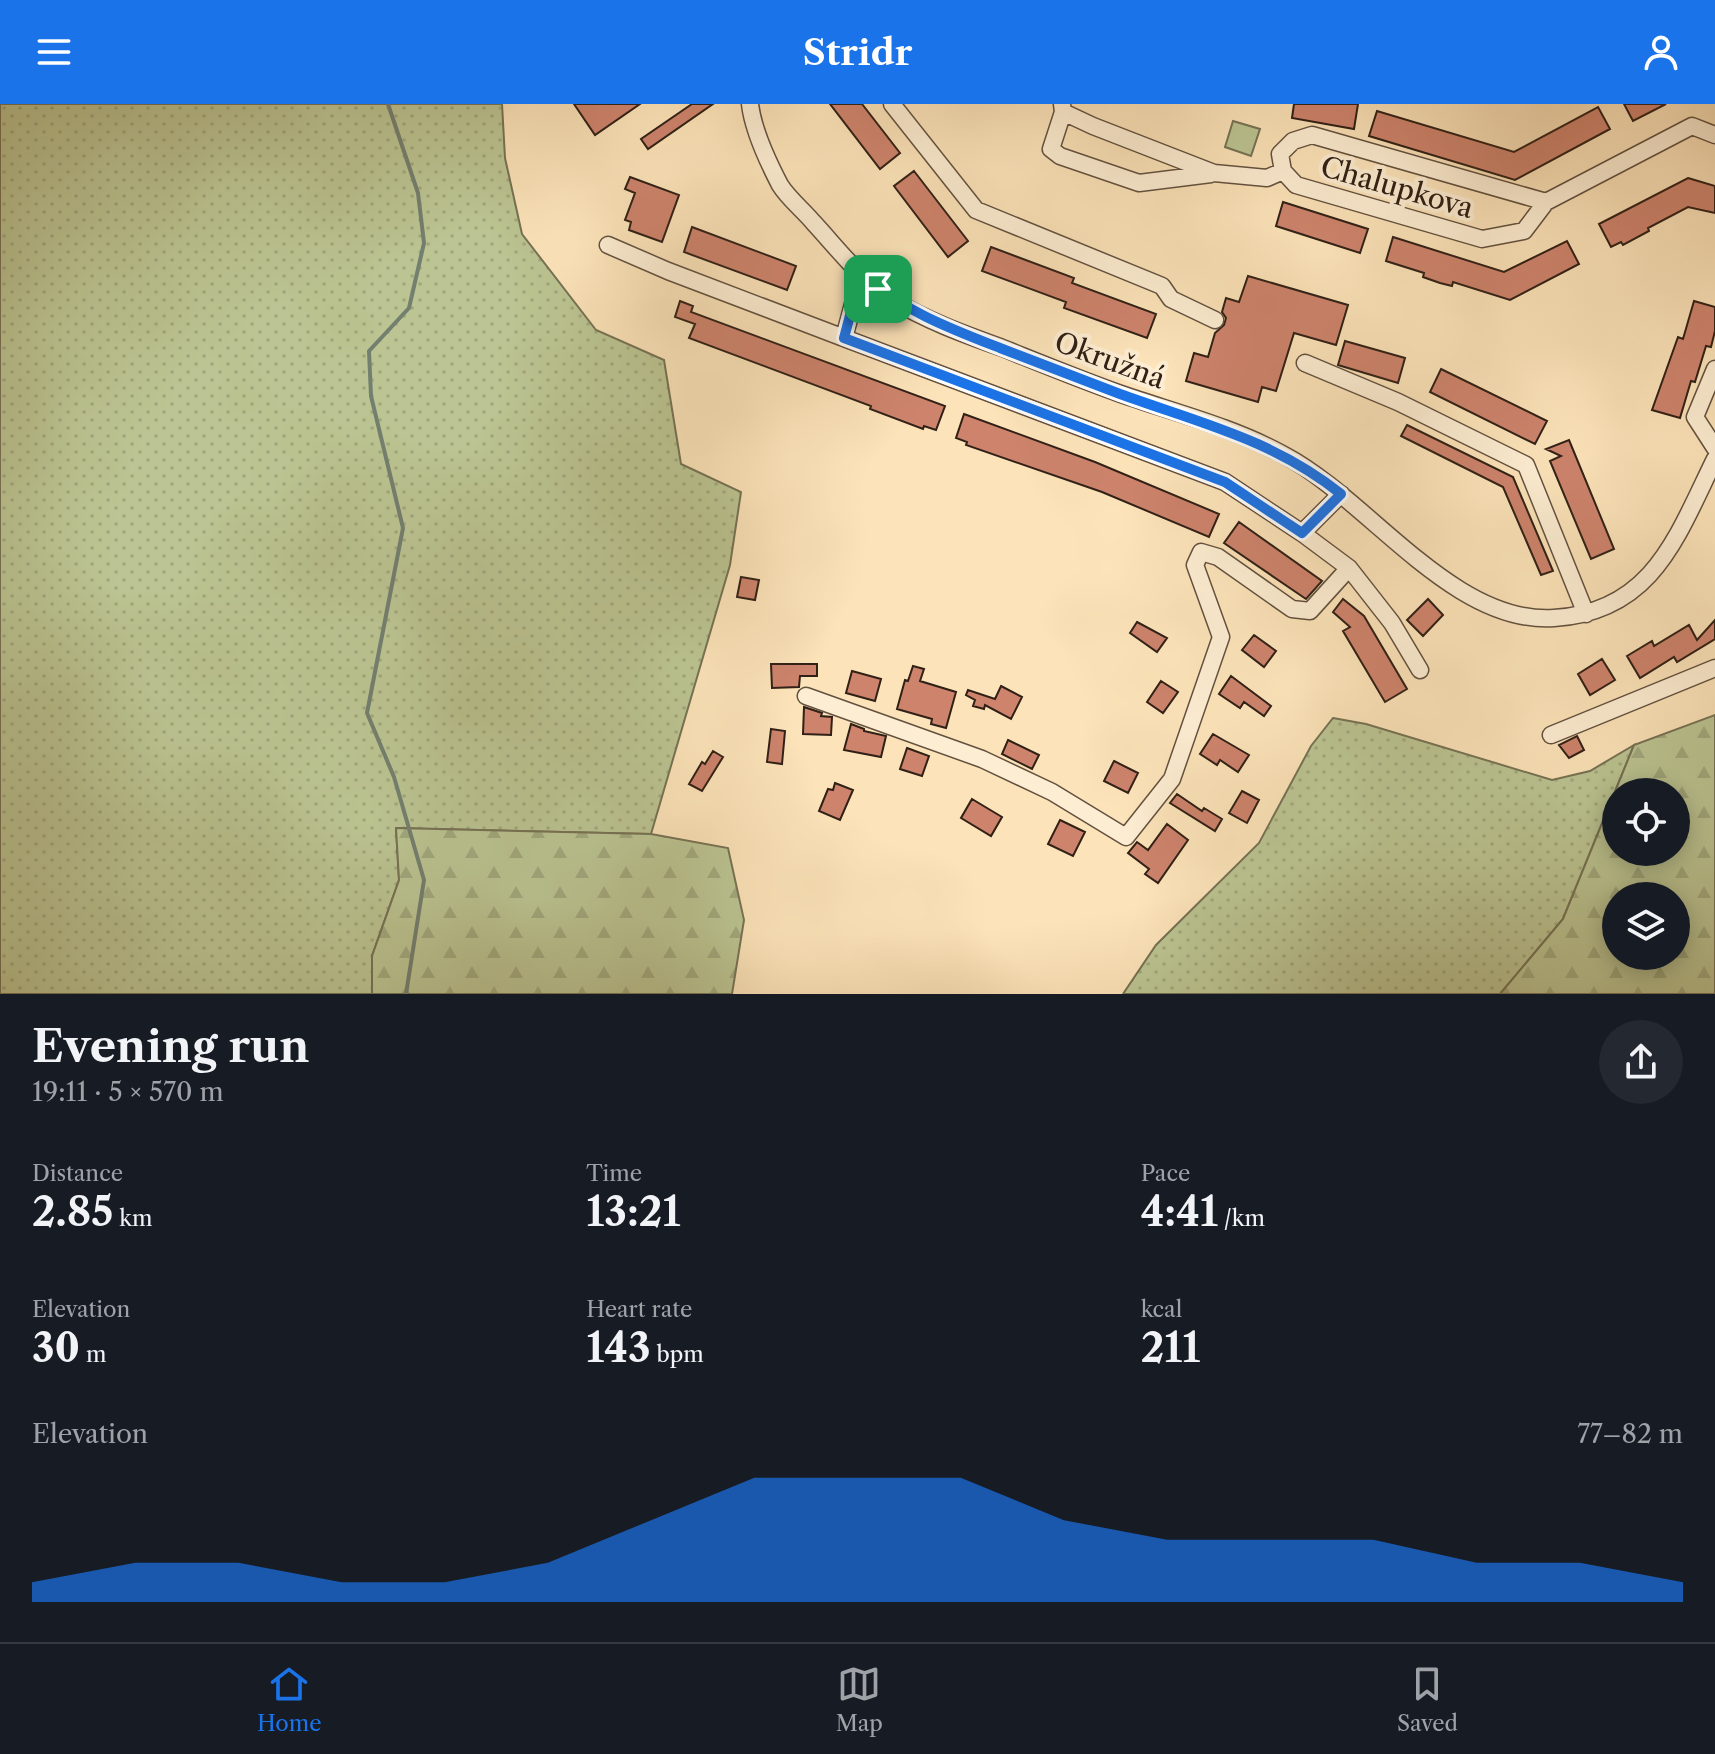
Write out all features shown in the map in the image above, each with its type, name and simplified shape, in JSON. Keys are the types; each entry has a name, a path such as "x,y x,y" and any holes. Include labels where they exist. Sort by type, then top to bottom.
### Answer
{"street":[{"name":"Okružná","path":"750,104 752,118 781,187 861,274 894,300 969,336 1248,438 1316,473 1436,573 1495,609 1551,619 1586,614 1641,586 1661,563 1715,459"},
{"path":"892,104 976,210 1162,286 1171,299 1215,320"},
{"path":"1214,173 1093,126 1062,108 1051,149 1060,156 1139,183 1214,173 1267,178 1283,171"},
{"name":"Chalupkova","path":"1546,202 1312,135 1293,141 1280,154 1283,171 1296,185 1482,239 1524,231 1546,202 1692,126 1715,135"},
{"path":"608,245 668,271 1225,482 1349,568 1392,623 1420,670"},
{"path":"844,338 861,274"},
{"path":"1305,363 1398,402 1526,465 1586,614"},
{"path":"1715,369 1695,417 1715,448"},
{"path":"1302,533 1341,494"},
{"path":"806,696 982,759 1052,792 1126,837 1172,779 1221,637 1195,565 1201,552 1218,557 1292,609 1310,611 1349,568"},
{"path":"1551,735 1715,668"}],"green space":[{"path":"0,104 502,104 505,158 522,234 596,330 664,360 681,464 741,492 730,565 651,834 396,828 399,880 372,956 372,994 0,994"},
{"path":"1233,121 1260,129 1251,156 1225,147"},
{"path":"1715,715 1715,994 1500,994 1563,919 1602,823 1602,866 1690,866 1690,778 1621,778 1634,745"},
{"path":"1333,718 1366,724 1552,780 1590,771 1634,745 1621,778 1602,778 1602,823 1563,919 1500,994 1123,994 1156,945 1259,843 1311,746"},
{"path":"396,828 651,834 728,848 744,920 732,994 372,994 372,956 399,880"}],"building":[{"path":"574,104 640,104 595,135"},
{"path":"692,104 713,104 648,149 641,139"},
{"path":"830,104 862,104 900,153 880,169"},
{"path":"1294,104 1358,104 1354,129 1292,118"},
{"path":"1624,104 1666,104 1633,121"},
{"path":"1598,107 1610,129 1515,180 1369,136 1377,111 1514,152"},
{"path":"914,171 968,241 948,257 894,186"},
{"path":"630,177 679,195 662,242 629,230 631,222 625,220 635,193 625,189"},
{"path":"1688,178 1715,186 1715,213 1688,207 1623,245 1621,242 1611,247 1599,224"},
{"path":"1283,202 1368,229 1360,253 1276,226"},
{"path":"692,227 796,266 787,290 684,252"},
{"path":"1393,237 1504,272 1567,241 1579,264 1510,300 1453,282 1452,286 1440,283 1423,277 1424,273 1386,261"},
{"path":"991,247 1074,278 1072,283 1156,314 1147,338 1064,308 1066,302 982,271"},
{"path":"1248,276 1348,305 1336,345 1294,333 1276,391 1262,387 1258,402 1186,381 1194,353 1208,357 1215,333 1224,325 1226,318 1222,312 1226,298 1239,302"},
{"path":"680,301 693,306 691,312 945,406 936,430 924,426 923,429 870,409 871,406 689,338 695,324 675,317"},
{"path":"1694,301 1715,307 1715,331 1711,347 1706,346 1695,382 1691,381 1680,418 1652,410 1678,337 1683,339"},
{"path":"1345,341 1405,358 1398,383 1338,365"},
{"path":"1441,369 1547,421 1535,444 1430,392"},
{"path":"964,414 1095,462 1219,514 1209,537 1102,492 966,445 967,442 956,438"},
{"path":"1407,425 1513,477 1553,571 1541,575 1503,487 1401,436"},
{"path":"1569,440 1614,549 1591,559 1550,461 1561,456 1546,449"},
{"path":"1239,522 1322,581 1306,599 1224,543"},
{"path":"741,577 759,580 755,600 737,597"},
{"path":"1343,599 1364,616 1407,689 1385,702 1343,631 1350,627 1333,612"},
{"path":"1428,599 1443,615 1423,636 1407,620"},
{"path":"1715,620 1715,639 1677,662 1674,657 1640,678 1627,656 1652,641 1654,646 1689,625 1697,640"},
{"path":"1137,622 1167,638 1157,652 1130,633"},
{"path":"1254,635 1276,651 1264,667 1242,650"},
{"path":"1602,659 1615,680 1590,695 1578,674"},
{"path":"771,664 817,664 817,676 800,676 799,687 772,688"},
{"path":"913,666 924,669 920,681 956,692 946,728 931,724 932,719 897,709 905,680 908,681"},
{"path":"852,671 881,679 875,701 846,693"},
{"path":"1231,676 1271,706 1264,716 1244,702 1240,708 1219,694"},
{"path":"1161,681 1178,692 1163,713 1147,702"},
{"path":"1001,686 1022,697 1011,719 985,705 984,709 973,706 975,700 966,695 968,690 995,699"},
{"path":"804,707 822,713 821,716 832,717 831,735 803,734"},
{"path":"851,724 864,731 886,736 881,757 844,750"},
{"path":"771,729 785,731 782,764 767,762"},
{"path":"1213,734 1249,755 1238,772 1220,760 1217,765 1200,754"},
{"path":"1577,736 1584,750 1569,758 1559,745"},
{"path":"1008,740 1039,755 1032,769 1002,754"},
{"path":"907,748 929,756 922,776 900,769"},
{"path":"713,751 723,757 702,791 689,784 702,762 705,764"},
{"path":"1114,761 1138,773 1128,793 1104,781"},
{"path":"835,783 853,790 840,820 819,811 828,789 833,790"},
{"path":"1242,791 1259,800 1247,823 1229,813"},
{"path":"1177,794 1202,811 1204,808 1222,819 1215,831 1170,803"},
{"path":"972,799 1002,817 991,836 961,818"},
{"path":"1060,820 1085,832 1073,856 1048,844"},
{"path":"1167,824 1188,840 1158,883 1145,874 1149,869 1128,853 1137,842 1148,850"}],"waterway":[{"path":"388,104 418,193 424,243 409,308 369,351 371,396 403,528 367,713 394,777 424,880 406,994"}],"route":[{"path":"861,274 878,289 920,314 969,336 1248,438 1316,473 1341,494 1302,533 1225,482 844,338 861,274"}]}
